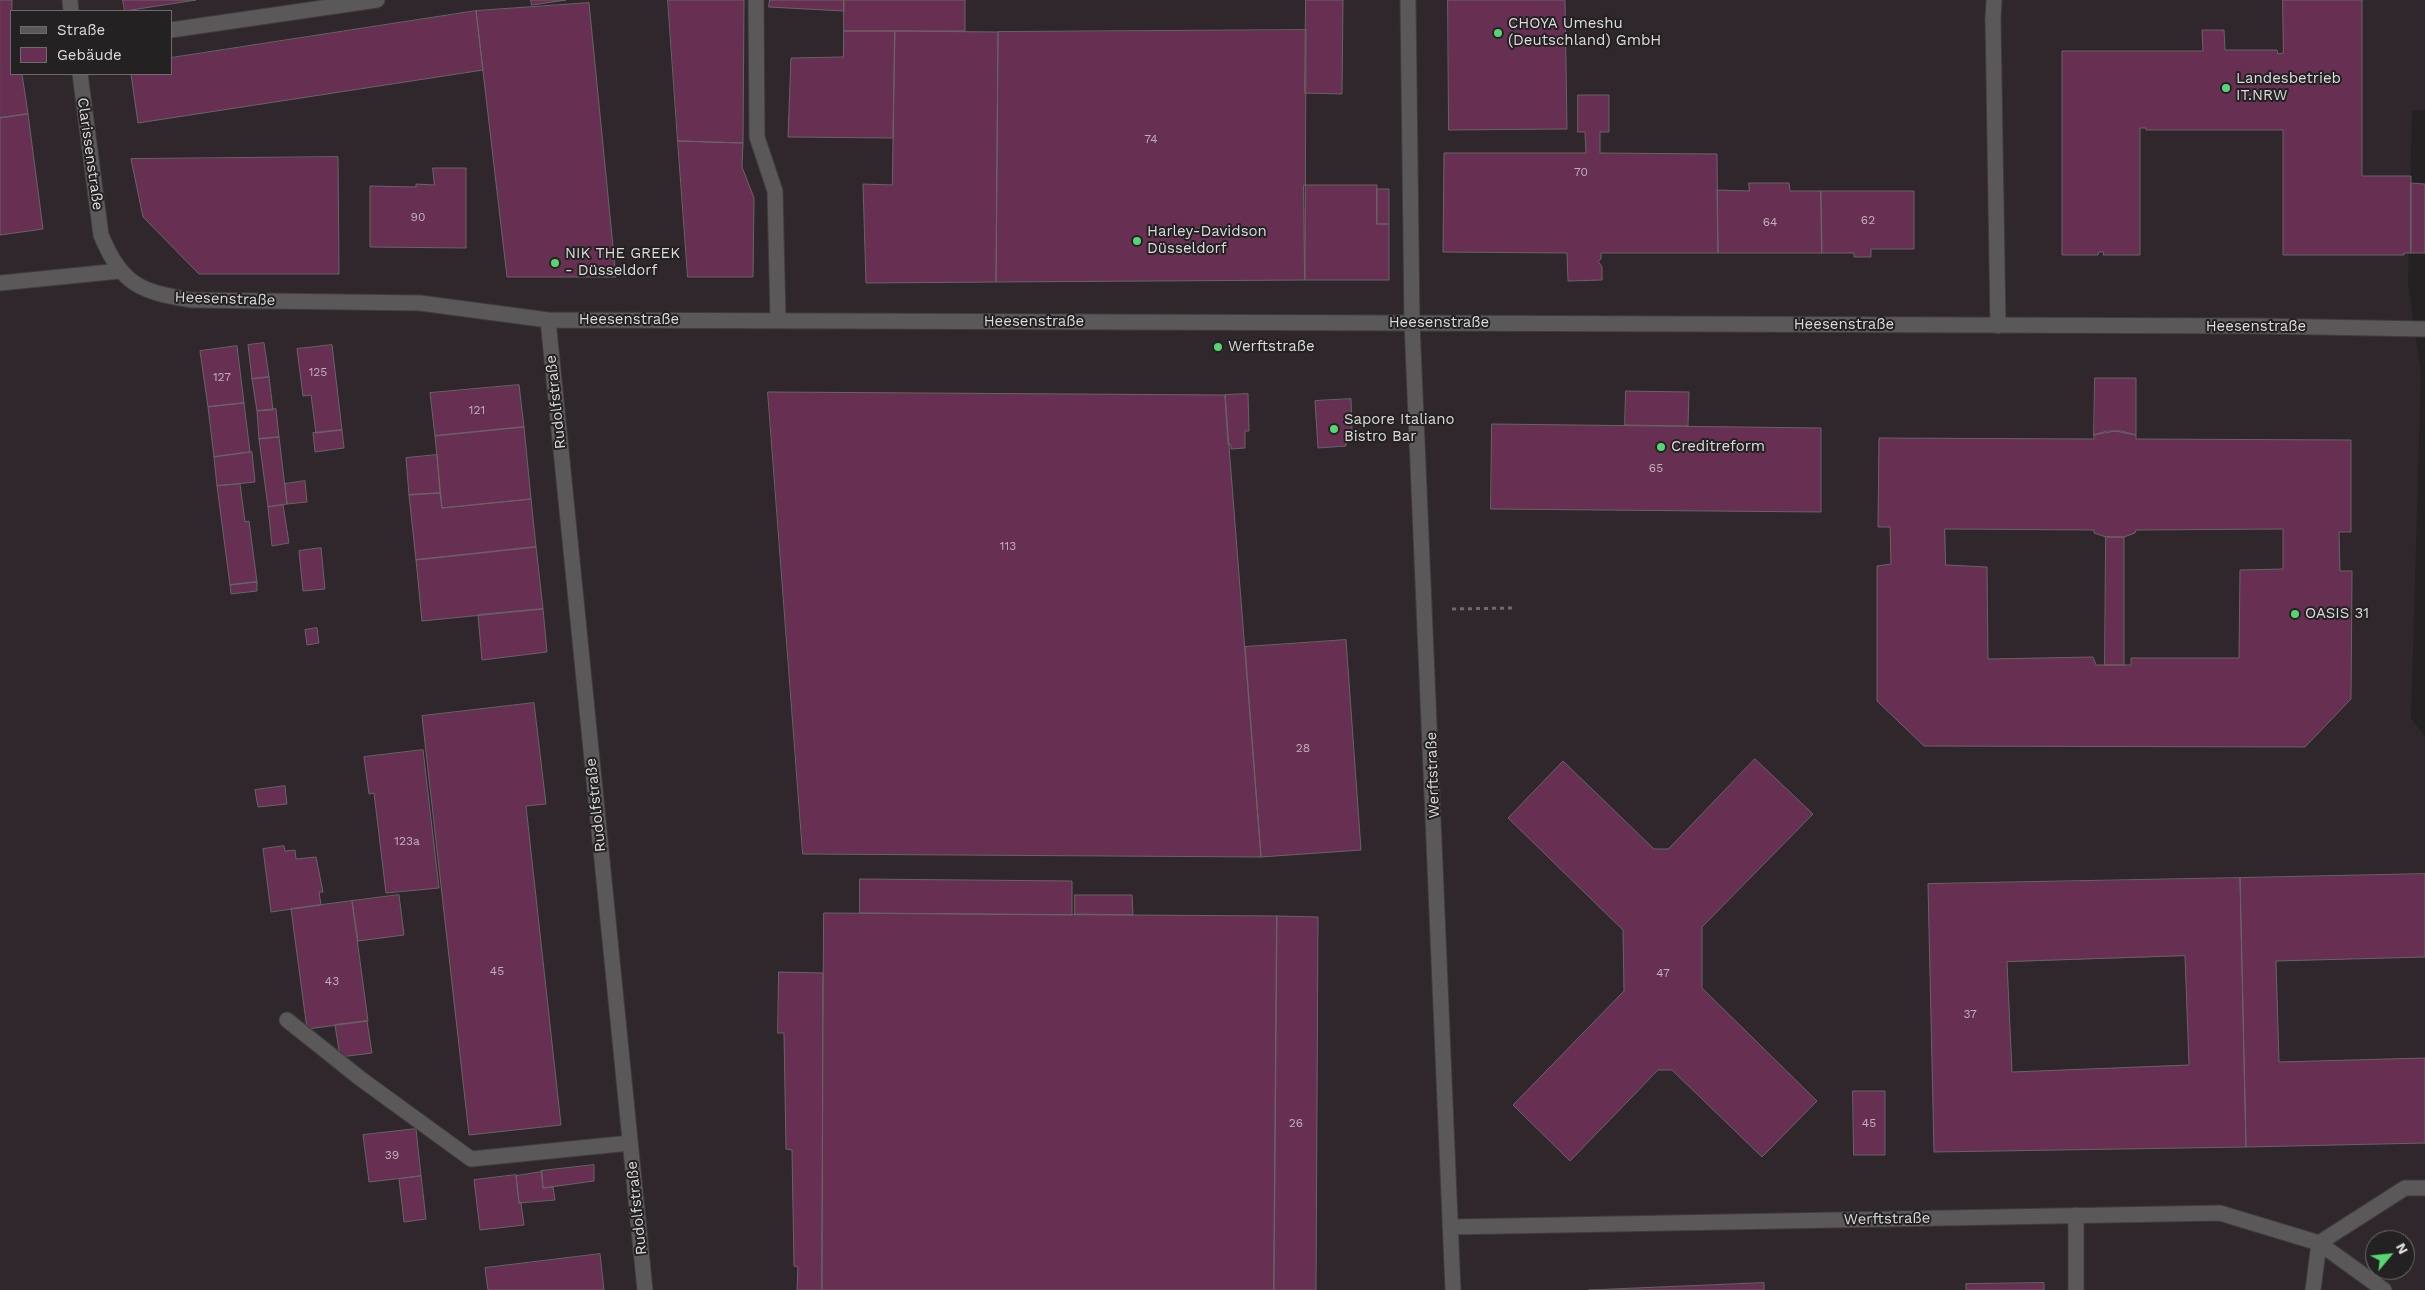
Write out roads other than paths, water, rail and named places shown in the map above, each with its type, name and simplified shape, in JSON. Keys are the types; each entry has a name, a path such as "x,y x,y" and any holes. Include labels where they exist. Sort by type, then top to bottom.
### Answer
{"street":[{"path":"172,30 377,0"},
{"path":"756,0 756,137 775,191 778,320"},
{"name":"Werftstraße","path":"1408,0 1412,323 1453,1290"},
{"path":"1994,0 1998,326"},
{"name":"Clarissenstraße","path":"80,75 101,235"},
{"name":"Heesenstraße","path":"101,235 120,271 132,282 156,295 192,300 420,303 548,320 2260,326 2425,329"},
{"path":"0,283 120,271"},
{"name":"Rudolfstraße","path":"548,320 645,1290"},
{"path":"287,1020 361,1079 471,1159 630,1143"},
{"path":"2313,1290 2319,1243 2405,1188 2425,1188"},
{"name":"Werftstraße","path":"1450,1227 2220,1212 2319,1243 2379,1288"},
{"path":"2076,1215 2076,1290"}],"place":[{"name":"CHOYA Umeshu (Deutschland) GmbH","path":"1498,33"},
{"name":"Landesbetrieb IT.NRW","path":"2226,88"},
{"name":"Harley-Davidson Düsseldorf","path":"1137,241"},
{"name":"NIK THE GREEK - Düsseldorf","path":"555,263"},
{"name":"Werftstraße","path":"1218,347"},
{"name":"Sapore Italiano Bistro Bar","path":"1334,429"},
{"name":"Creditreform","path":"1661,447"},
{"name":"OASIS 31","path":"2295,614"}]}
